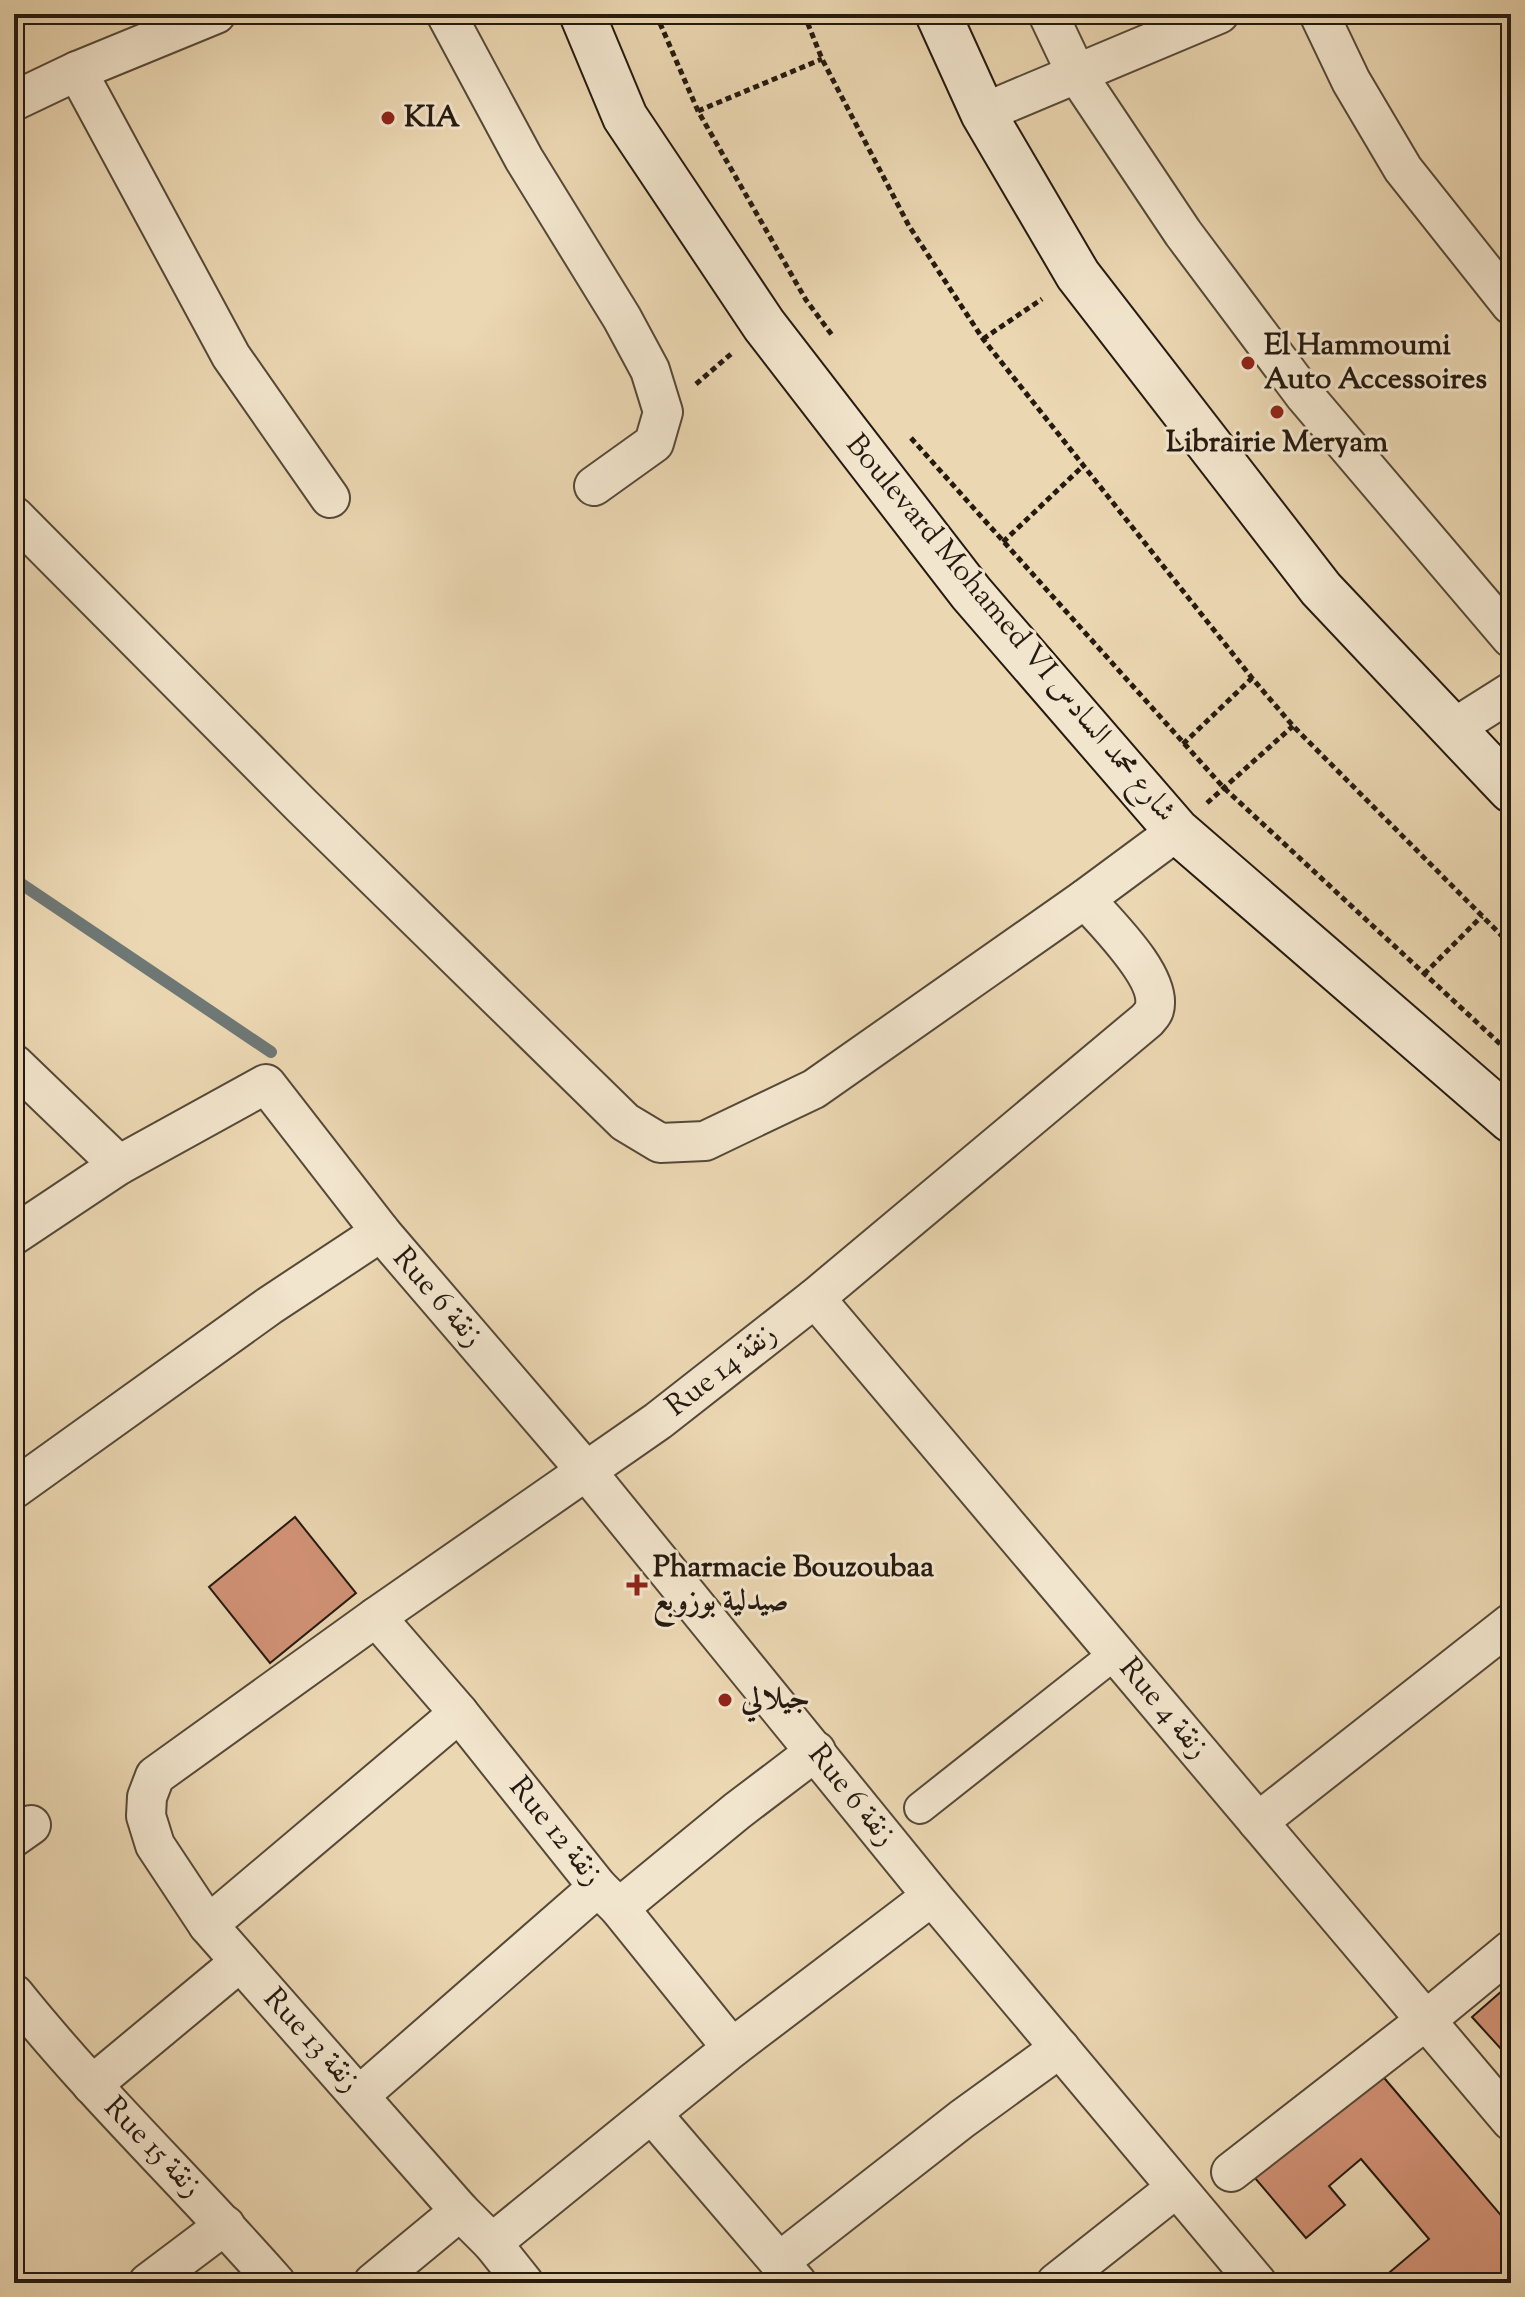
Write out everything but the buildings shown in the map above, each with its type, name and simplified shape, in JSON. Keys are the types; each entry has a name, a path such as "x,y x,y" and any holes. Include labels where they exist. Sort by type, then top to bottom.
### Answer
{"main road":[{"name":"Boulevard Mohamed VI شارع محمد السادس","path":"582,14 625,117 764,325 971,593 1177,831 1511,1120"},
{"path":"938,14 983,113 1078,275 1321,589 1511,790"}],"street":[{"path":"14,101 77,71 216,14"},
{"path":"446,14 524,159 622,318 650,370 663,412 654,443 594,486"},
{"path":"1048,14 1076,73 1183,233 1305,396 1511,638"},
{"path":"983,113 1219,14"},
{"path":"1319,14 1351,81 1403,169 1511,305"},
{"path":"77,71 231,356 330,498"},
{"path":"14,516 302,806 625,1122 660,1143 705,1141 814,1089 1177,831"},
{"path":"1454,728 1511,692"},
{"name":"Rue 14 زنقة","path":"155,1776 376,1617 658,1421 815,1298 1147,1020 1154,1009 1154,992 1147,972 1085,899"},
{"path":"14,1064 119,1165 14,1235"},
{"name":"Rue 6 زنقة","path":"119,1165 266,1084 381,1232 587,1472 932,1896 1257,2283"},
{"path":"14,1489 269,1306 381,1232"},
{"name":"Rue 4 زنقة","path":"815,1298 1511,2121"},
{"name":"Rue 12 زنقة","path":"376,1617 459,1713 732,2048"},
{"path":"1258,1822 1511,1623"},
{"path":"920,1808 1116,1653"},
{"path":"208,1925 459,1713"},
{"path":"360,2095 608,1898 737,1811 816,1751"},
{"name":"Rue 13 زنقة","path":"155,1776 147,1797 146,1816 155,1845 208,1925 460,2211 492,2243 524,2283"},
{"path":"492,2243 732,2048 932,1896"},
{"path":"1231,2172 1511,1950"},
{"name":"Rue 15 زنقة","path":"240,1962 92,2085 276,2283"},
{"path":"14,1994 92,2085"},
{"path":"652,2114 788,2272 962,2119 1060,2048"},
{"path":"1056,2283 1176,2188"},
{"path":"373,2283 460,2211"},
{"path":"148,2283 225,2225"}],"path":[{"path":"656,14 698,111 806,300 833,337"},
{"path":"804,14 822,59 909,226 983,339 1293,726 1511,945"},
{"path":"698,111 822,59"},
{"path":"983,339 1078,275"},
{"path":"905,432 1223,787 1511,1054"},
{"path":"1003,542 1083,466"},
{"path":"1183,744 1252,678"},
{"path":"1177,831 1293,726"},
{"path":"1424,974 1482,916"}],"waterway":[{"path":"14,879 271,1052"}],"place":[{"name":"KIA","path":"388,118"},
{"name":"El Hammoumi Auto Accessoires","path":"1248,363"},
{"name":"Librairie Meryam","path":"1277,412"},
{"name":"Pharmacie Bouzoubaa صيدلية بوزوبع","path":"637,1585"},
{"name":"جيلالي","path":"725,1700"}]}
